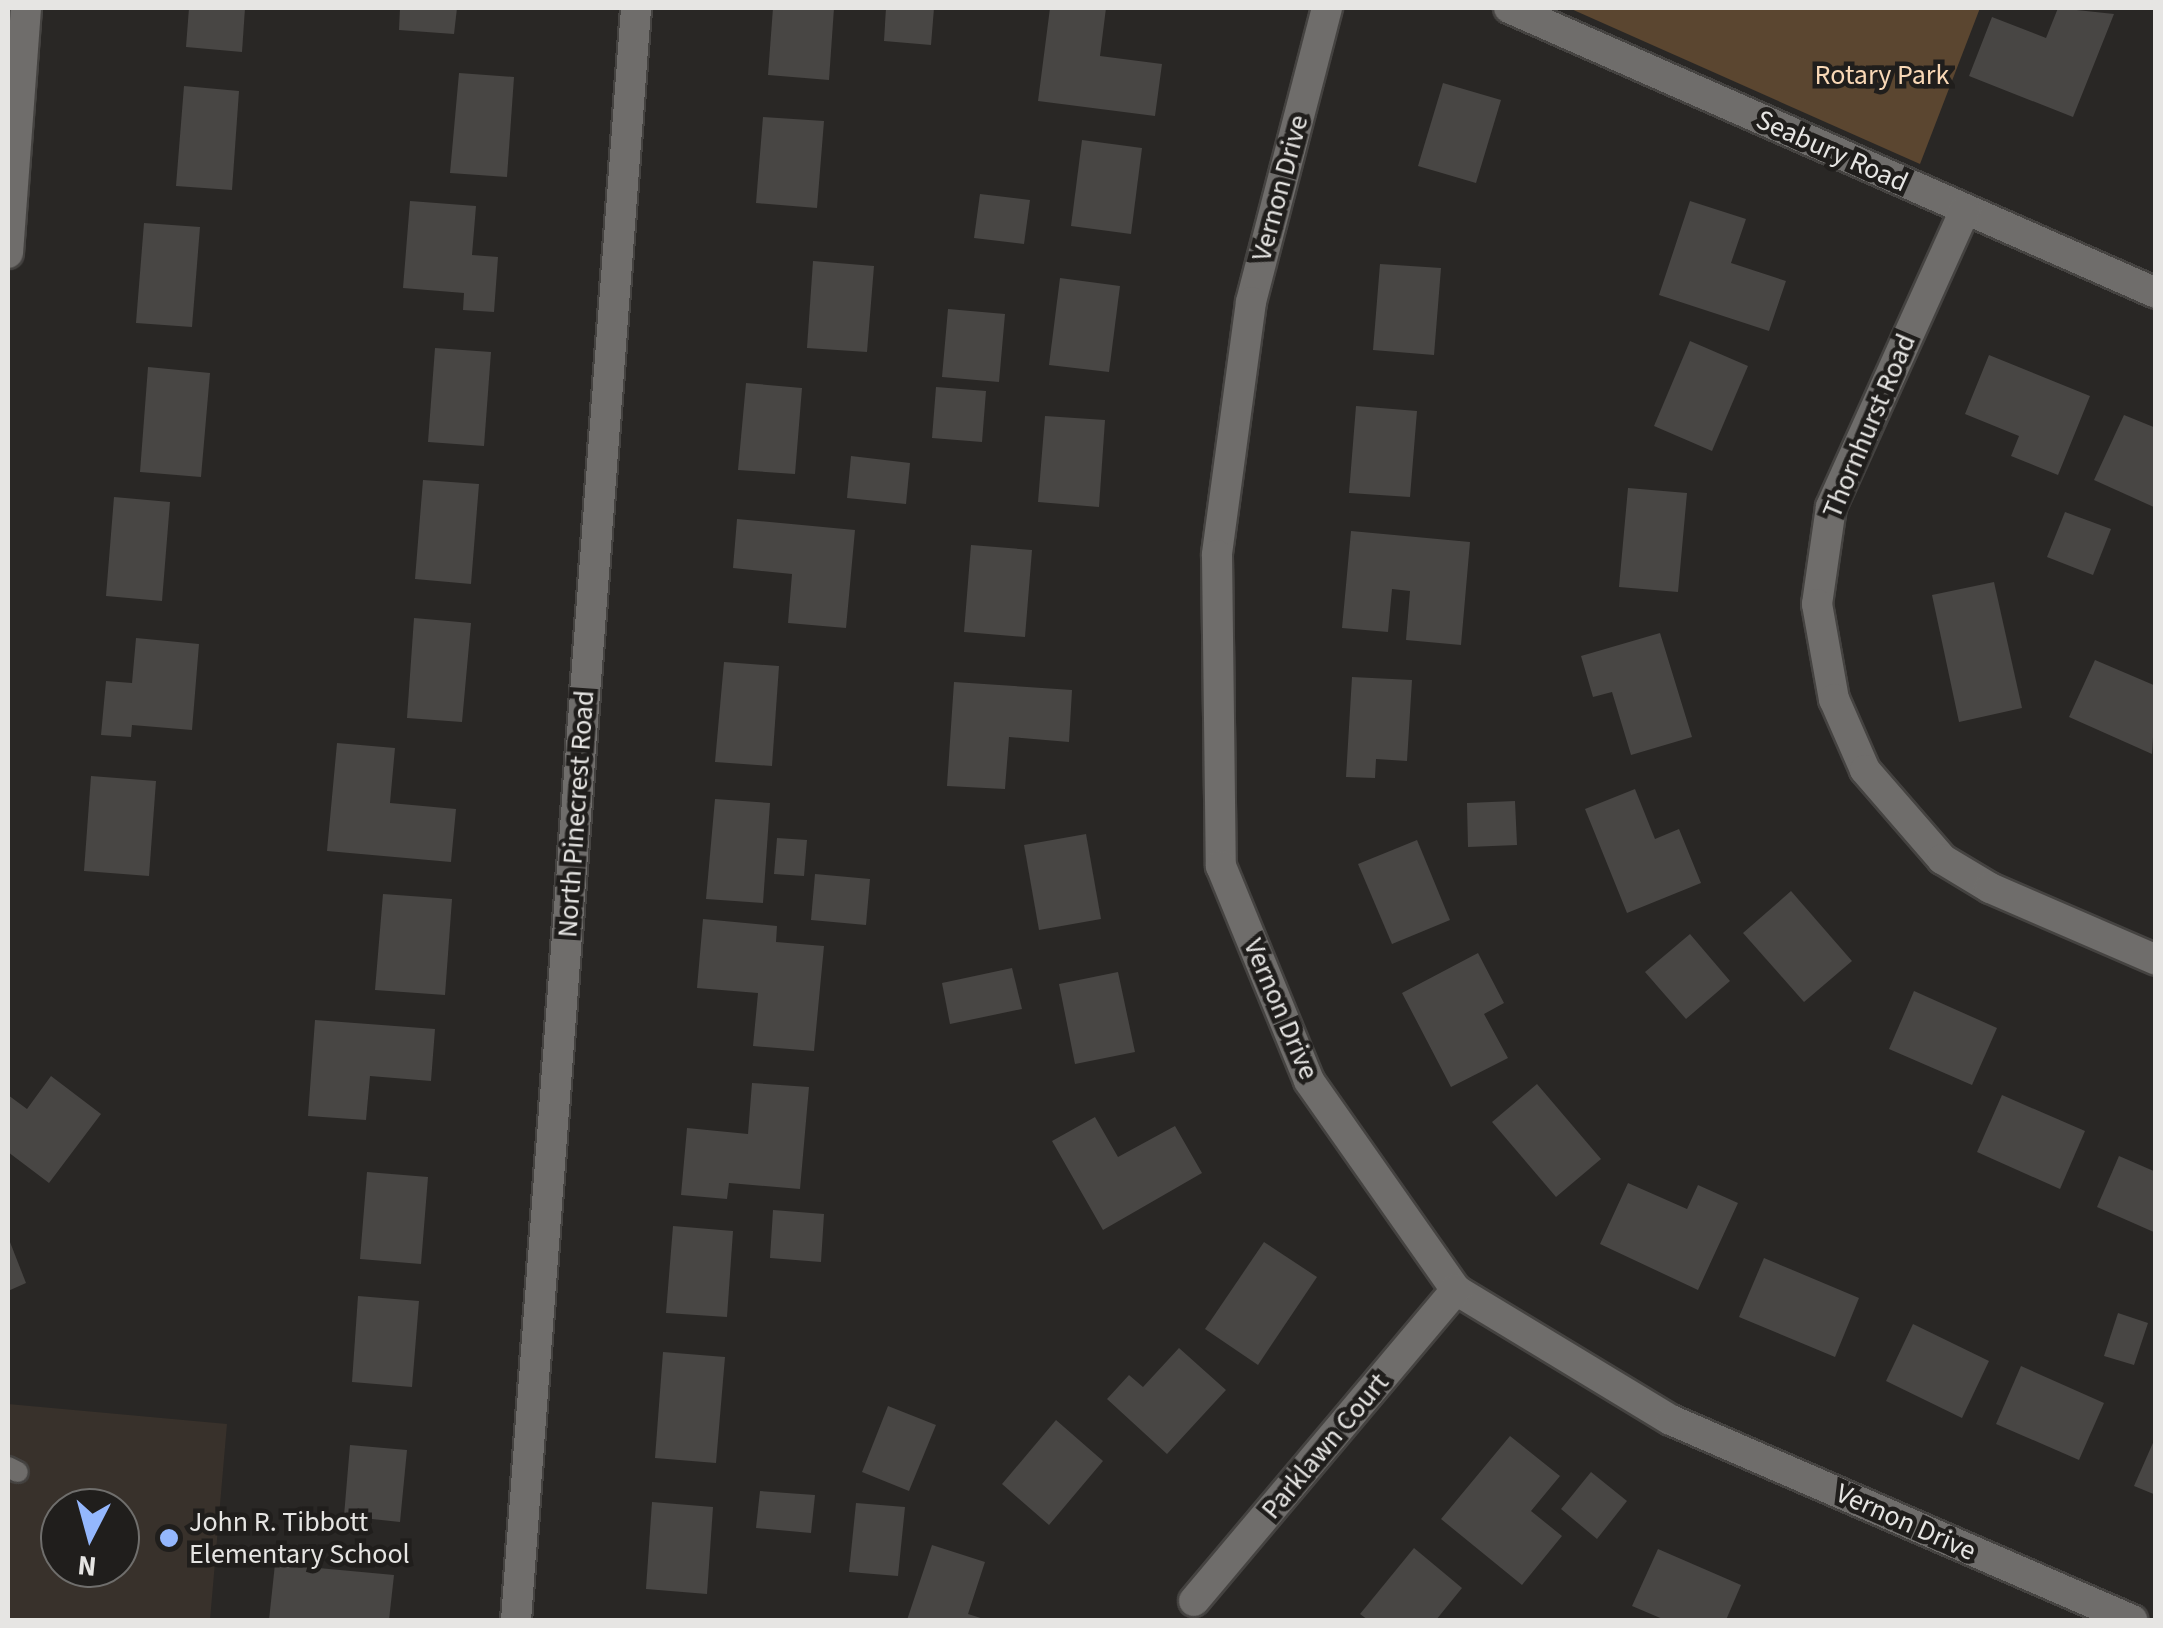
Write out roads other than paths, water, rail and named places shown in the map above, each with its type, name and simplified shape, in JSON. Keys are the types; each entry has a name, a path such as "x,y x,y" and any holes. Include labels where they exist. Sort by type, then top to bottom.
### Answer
{"street":[{"path":"8,253 26,8"},
{"name":"North Pinecrest Road","path":"516,1620 636,8"},
{"name":"Vernon Drive","path":"1327,8 1250,302 1217,555 1220,866 1309,1082 1456,1290 1671,1420 2132,1620"},
{"name":"Seabury Road","path":"1509,8 2156,293"},
{"name":"Thornhurst Road","path":"1966,210 1831,507 1817,604 1834,699 1865,770 1942,859 1990,888 2156,960"},
{"name":"Parklawn Court","path":"1194,1601 1456,1290"}],"place":[{"name":"John R. Tibbott Elementary School","path":"169,1538"}],"park label":[{"name":"Rotary Park","path":"1882,75"}]}
